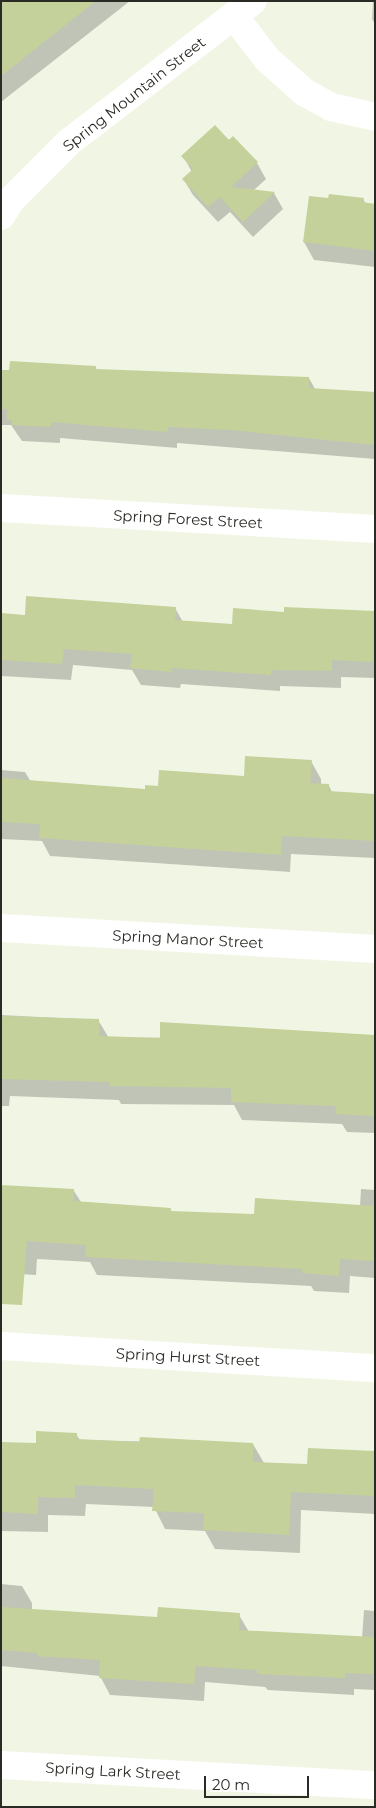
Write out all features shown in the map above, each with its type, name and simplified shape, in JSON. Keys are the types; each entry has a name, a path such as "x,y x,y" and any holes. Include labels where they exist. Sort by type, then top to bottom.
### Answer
{"street":[{"path":"244,9 267,58 304,92 331,107 375,117"},
{"name":"Spring Mountain Street","path":"1,216 12,199 69,142 244,9"},
{"name":"Spring Forest Street","path":"1,508 375,529"},
{"name":"Spring Manor Street","path":"1,928 375,949"},
{"name":"Spring Hurst Street","path":"1,1346 375,1368"},
{"name":"Spring Lark Street","path":"1,1765 375,1785"}],"building":[{"path":"1,1 96,1 1,76"},
{"path":"215,125 229,140 233,136 258,162 231,187 275,192 243,222 220,197 208,207 182,179 193,169 181,156"},
{"path":"329,194 364,198 363,202 375,204 375,251 303,242 309,196 328,198"},
{"path":"10,361 96,366 96,369 309,377 309,388 375,392 375,445 231,430 168,427 168,432 51,422 51,427 12,425 12,420 7,420 7,409 1,409 1,370 9,370"},
{"path":"26,596 176,607 175,620 232,624 233,608 284,612 284,607 375,611 375,662 332,660 332,671 271,670 271,675 172,668 171,672 130,668 132,654 64,649 62,664 1,660 1,613 25,615"},
{"path":"245,756 312,760 310,783 329,784 329,791 375,794 375,841 282,836 281,855 39,838 40,824 1,822 1,778 145,789 145,785 158,786 159,770 244,776"},
{"path":"1,1016 99,1019 99,1036 160,1038 160,1022 375,1035 375,1116 335,1114 336,1106 231,1102 231,1088 109,1086 110,1082 1,1079"},
{"path":"1,1185 74,1189 74,1201 171,1208 171,1211 254,1214 255,1198 375,1206 375,1261 340,1259 339,1276 302,1273 302,1269 85,1257 86,1245 27,1241 22,1305 1,1304"},
{"path":"36,1431 77,1433 77,1439 139,1442 140,1437 253,1443 253,1462 307,1464 308,1448 375,1451 375,1496 291,1492 289,1535 203,1530 204,1513 152,1511 154,1489 75,1485 75,1498 38,1497 38,1514 1,1512 1,1442 36,1443"},
{"path":"1,1607 157,1617 158,1607 240,1613 239,1630 375,1637 375,1674 345,1673 345,1678 257,1674 257,1670 196,1666 194,1684 99,1678 100,1660 37,1656 37,1653 1,1650"}]}
